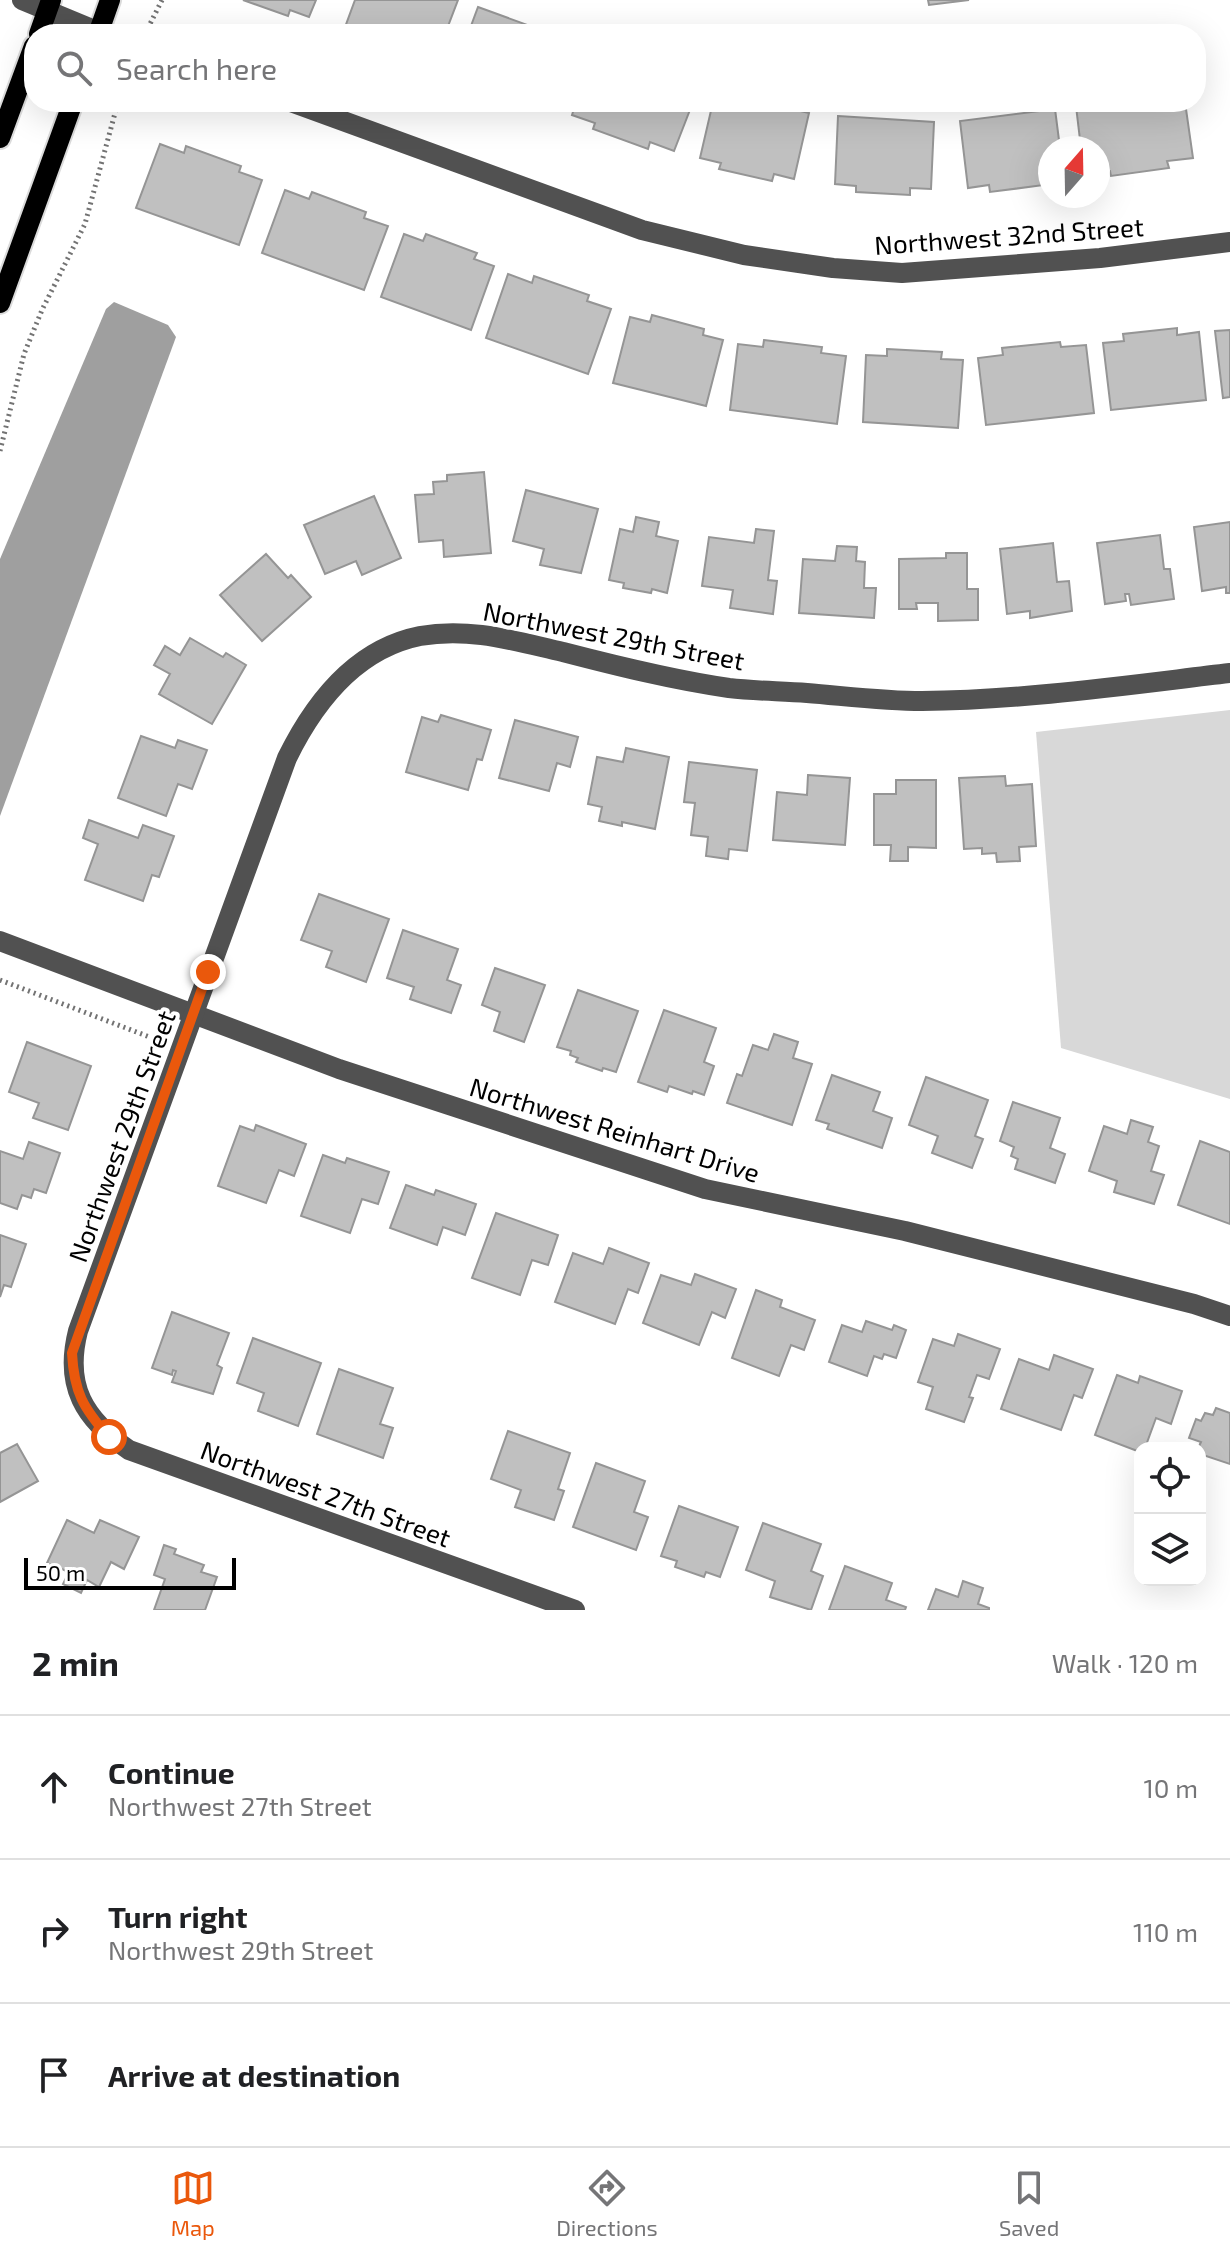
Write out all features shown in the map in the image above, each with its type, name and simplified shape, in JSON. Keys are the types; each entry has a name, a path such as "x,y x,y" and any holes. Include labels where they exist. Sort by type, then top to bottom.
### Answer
{"main road":[{"path":"103,24 110,0"},
{"path":"42,24 49,5"},
{"path":"0,138 24,73"},
{"path":"0,303 69,112"}],"street":[{"path":"22,0 49,5 84,24"},
{"name":"Northwest 32nd Street","path":"318,112 642,230 744,255 833,268 902,273 1100,258 1230,242"},
{"name":"Northwest 29th Street","path":"79,1398 72,1353 78,1331 287,758 305,722 325,695 357,664 386,648 416,637 444,633 481,634 730,688 920,701 1018,697 1230,673"},
{"name":"Northwest Reinhart Drive","path":"0,941 339,1069 705,1189 905,1231 1194,1304 1230,1316"},
{"name":"Northwest 27th Street","path":"79,1398 109,1437 129,1450 575,1610"}],"path":[{"path":"150,24 162,0"},
{"path":"0,451 24,354 85,224 115,112"},
{"path":"0,980 180,1049"}],"shaded area":[{"path":"114,302 168,325 176,337 0,816 0,559 106,309"},
{"path":"1230,710 1230,1099 1061,1048 1036,732"}],"building":[{"path":"243,0 316,0 309,17 290,10 288,16"},
{"path":"355,0 458,0 449,24 346,24"},
{"path":"928,0 969,0 929,5"},
{"path":"478,7 525,24 472,24"},
{"path":"573,112 689,112 674,151 650,142 648,149 593,129 595,123 572,115"},
{"path":"711,112 809,113 794,179 774,174 772,181 719,169 721,163 700,158"},
{"path":"1055,112 1058,136 1038,136 1038,186 990,192 989,185 968,188 960,121"},
{"path":"1077,112 1186,112 1193,158 1167,161 1169,168 1111,176 1110,136 1080,136"},
{"path":"838,116 934,122 931,189 910,188 910,195 856,192 856,186 835,184"},
{"path":"160,144 184,153 186,146 241,166 239,172 262,180 239,245 136,208"},
{"path":"285,190 309,199 312,192 366,212 364,218 388,226 364,290 262,253"},
{"path":"404,234 423,241 426,234 477,253 474,259 494,266 471,330 381,297"},
{"path":"508,274 532,283 534,276 589,295 587,301 611,309 588,374 486,338"},
{"path":"652,315 704,329 703,335 723,340 706,406 613,383 630,317 650,322"},
{"path":"1177,328 1177,335 1199,332 1206,400 1111,410 1103,343 1124,341 1123,334"},
{"path":"1230,330 1230,397 1223,398 1215,331"},
{"path":"764,340 822,347 821,353 846,356 837,424 730,410 738,344 763,347"},
{"path":"1060,342 1061,347 1086,345 1094,413 986,425 978,358 1003,355 1002,348"},
{"path":"887,349 942,352 941,359 963,360 958,428 863,422 866,355 887,356"},
{"path":"484,472 491,553 444,557 443,540 419,542 415,495 434,494 433,482 447,481 447,475"},
{"path":"526,490 598,509 581,573 540,565 544,549 513,541"},
{"path":"374,496 401,558 362,575 356,561 325,574 304,525"},
{"path":"636,517 659,522 656,536 678,541 667,593 623,588 624,583 609,580 620,529 633,532"},
{"path":"1230,522 1230,593 1226,593 1226,587 1202,591 1194,527"},
{"path":"756,529 774,531 768,580 777,581 773,614 730,608 733,590 702,586 709,537 754,543"},
{"path":"1160,535 1164,569 1170,569 1174,599 1131,605 1129,594 1125,594 1126,601 1105,604 1097,543"},
{"path":"1053,543 1057,582 1069,581 1072,611 1030,618 1030,611 1007,614 1000,549"},
{"path":"837,546 857,547 856,561 865,562 864,588 876,588 874,618 799,613 803,559 835,561"},
{"path":"946,553 967,553 967,589 978,589 978,620 938,621 938,603 916,603 917,609 899,609 899,559 946,558"},
{"path":"266,554 311,597 262,641 220,595"},
{"path":"190,638 223,657 226,653 246,665 212,724 159,694 170,674 154,665 165,646 180,655"},
{"path":"441,715 491,730 482,760 477,759 468,790 406,772 422,717 438,722"},
{"path":"515,720 578,737 570,767 557,763 549,791 499,778"},
{"path":"141,736 175,748 178,740 207,750 192,789 178,784 166,816 118,798"},
{"path":"626,748 669,757 655,829 599,821 602,807 588,804 597,757 623,762"},
{"path":"689,762 757,770 747,851 729,849 728,859 706,856 708,837 691,835 695,803 684,802"},
{"path":"808,775 850,778 845,845 773,840 777,792 807,795"},
{"path":"1005,776 1006,786 1032,784 1036,846 1019,847 1020,861 997,862 996,853 982,854 982,848 964,849 959,778"},
{"path":"896,780 936,780 936,848 908,847 908,861 890,861 891,845 874,845 874,794 896,794"},
{"path":"89,820 138,838 143,825 174,836 159,877 152,875 143,901 85,880 98,844 83,838"},
{"path":"319,894 389,919 366,982 326,967 332,951 301,940"},
{"path":"403,930 458,949 447,980 461,985 451,1013 410,999 414,987 387,978"},
{"path":"495,968 545,985 524,1042 494,1031 500,1012 482,1005"},
{"path":"578,990 638,1011 616,1072 603,1068 602,1071 576,1062 578,1058 570,1055 571,1051 557,1047"},
{"path":"664,1010 716,1028 704,1062 714,1066 704,1095 669,1086 667,1092 638,1082"},
{"path":"774,1034 798,1042 793,1058 812,1064 792,1125 727,1103 737,1074 742,1076 753,1045 768,1050"},
{"path":"27,1042 91,1066 68,1130 33,1118 39,1103 9,1092"},
{"path":"832,1075 880,1092 873,1111 892,1118 882,1148 827,1129 829,1124 816,1120"},
{"path":"926,1077 988,1100 975,1136 983,1139 972,1168 932,1153 938,1136 909,1125"},
{"path":"1013,1102 1060,1118 1050,1148 1065,1154 1055,1183 1015,1169 1018,1159 1011,1156 1014,1147 1000,1141"},
{"path":"1131,1120 1153,1127 1148,1142 1159,1146 1151,1171 1164,1175 1154,1204 1114,1192 1117,1181 1089,1171 1104,1126 1127,1134"},
{"path":"256,1125 306,1144 294,1176 279,1170 266,1203 218,1186 240,1126 254,1131"},
{"path":"1200,1141 1230,1152 1230,1224 1178,1205"},
{"path":"29,1142 60,1153 46,1193 34,1189 31,1198 22,1195 17,1209 0,1203 0,1151 23,1159"},
{"path":"323,1155 345,1163 347,1158 389,1172 378,1204 362,1199 350,1233 301,1216"},
{"path":"406,1185 434,1195 436,1190 476,1204 465,1235 443,1227 437,1245 390,1228"},
{"path":"496,1213 558,1235 548,1265 532,1260 520,1295 472,1278"},
{"path":"0,1235 26,1244 11,1287 4,1285 0,1297"},
{"path":"609,1248 649,1263 638,1293 628,1289 615,1324 555,1302 573,1253 603,1264"},
{"path":"695,1274 736,1289 725,1318 712,1312 699,1345 643,1323 661,1275 691,1285"},
{"path":"756,1290 782,1300 780,1307 815,1320 804,1350 791,1345 779,1376 732,1358"},
{"path":"172,1312 229,1333 217,1365 222,1368 213,1394 172,1382 176,1371 173,1370 172,1375 152,1368"},
{"path":"866,1321 892,1330 894,1325 906,1330 896,1358 884,1354 882,1359 874,1356 867,1376 829,1362 842,1325 862,1332"},
{"path":"958,1334 1000,1349 989,1379 977,1375 964,1422 926,1409 933,1387 918,1382 933,1339 954,1346"},
{"path":"253,1338 321,1363 298,1426 258,1411 264,1393 237,1383"},
{"path":"1054,1355 1093,1369 1082,1398 1074,1395 1061,1430 1001,1409 1019,1359 1049,1370"},
{"path":"339,1369 393,1388 380,1424 393,1428 383,1458 317,1434"},
{"path":"1117,1375 1138,1383 1140,1376 1182,1391 1171,1424 1156,1418 1147,1442 1134,1442 1134,1450 1095,1435"},
{"path":"1216,1408 1230,1413 1230,1464 1206,1456 1206,1442 1189,1438 1196,1419 1201,1421 1205,1413 1213,1415"},
{"path":"508,1431 570,1453 558,1489 564,1491 554,1520 515,1507 521,1490 491,1479"},
{"path":"17,1444 38,1481 0,1502 0,1453"},
{"path":"596,1463 645,1481 634,1512 648,1517 636,1550 573,1527"},
{"path":"679,1506 738,1527 720,1577 706,1572 704,1577 675,1567 677,1561 661,1556"},
{"path":"67,1520 94,1533 100,1520 139,1537 124,1569 111,1562 99,1587 87,1580 81,1593 63,1584 69,1572 47,1563"},
{"path":"763,1523 821,1544 811,1571 823,1576 811,1610 770,1597 775,1581 746,1570"},
{"path":"164,1545 176,1549 174,1554 204,1565 201,1572 217,1577 205,1610 154,1610 165,1579 154,1575"},
{"path":"845,1566 892,1583 886,1600 906,1607 905,1610 829,1610"},
{"path":"963,1581 983,1588 978,1604 989,1610 928,1610 936,1589 958,1597"}],"route":[{"path":"109,1437 79,1398 72,1353 208,972"}]}
